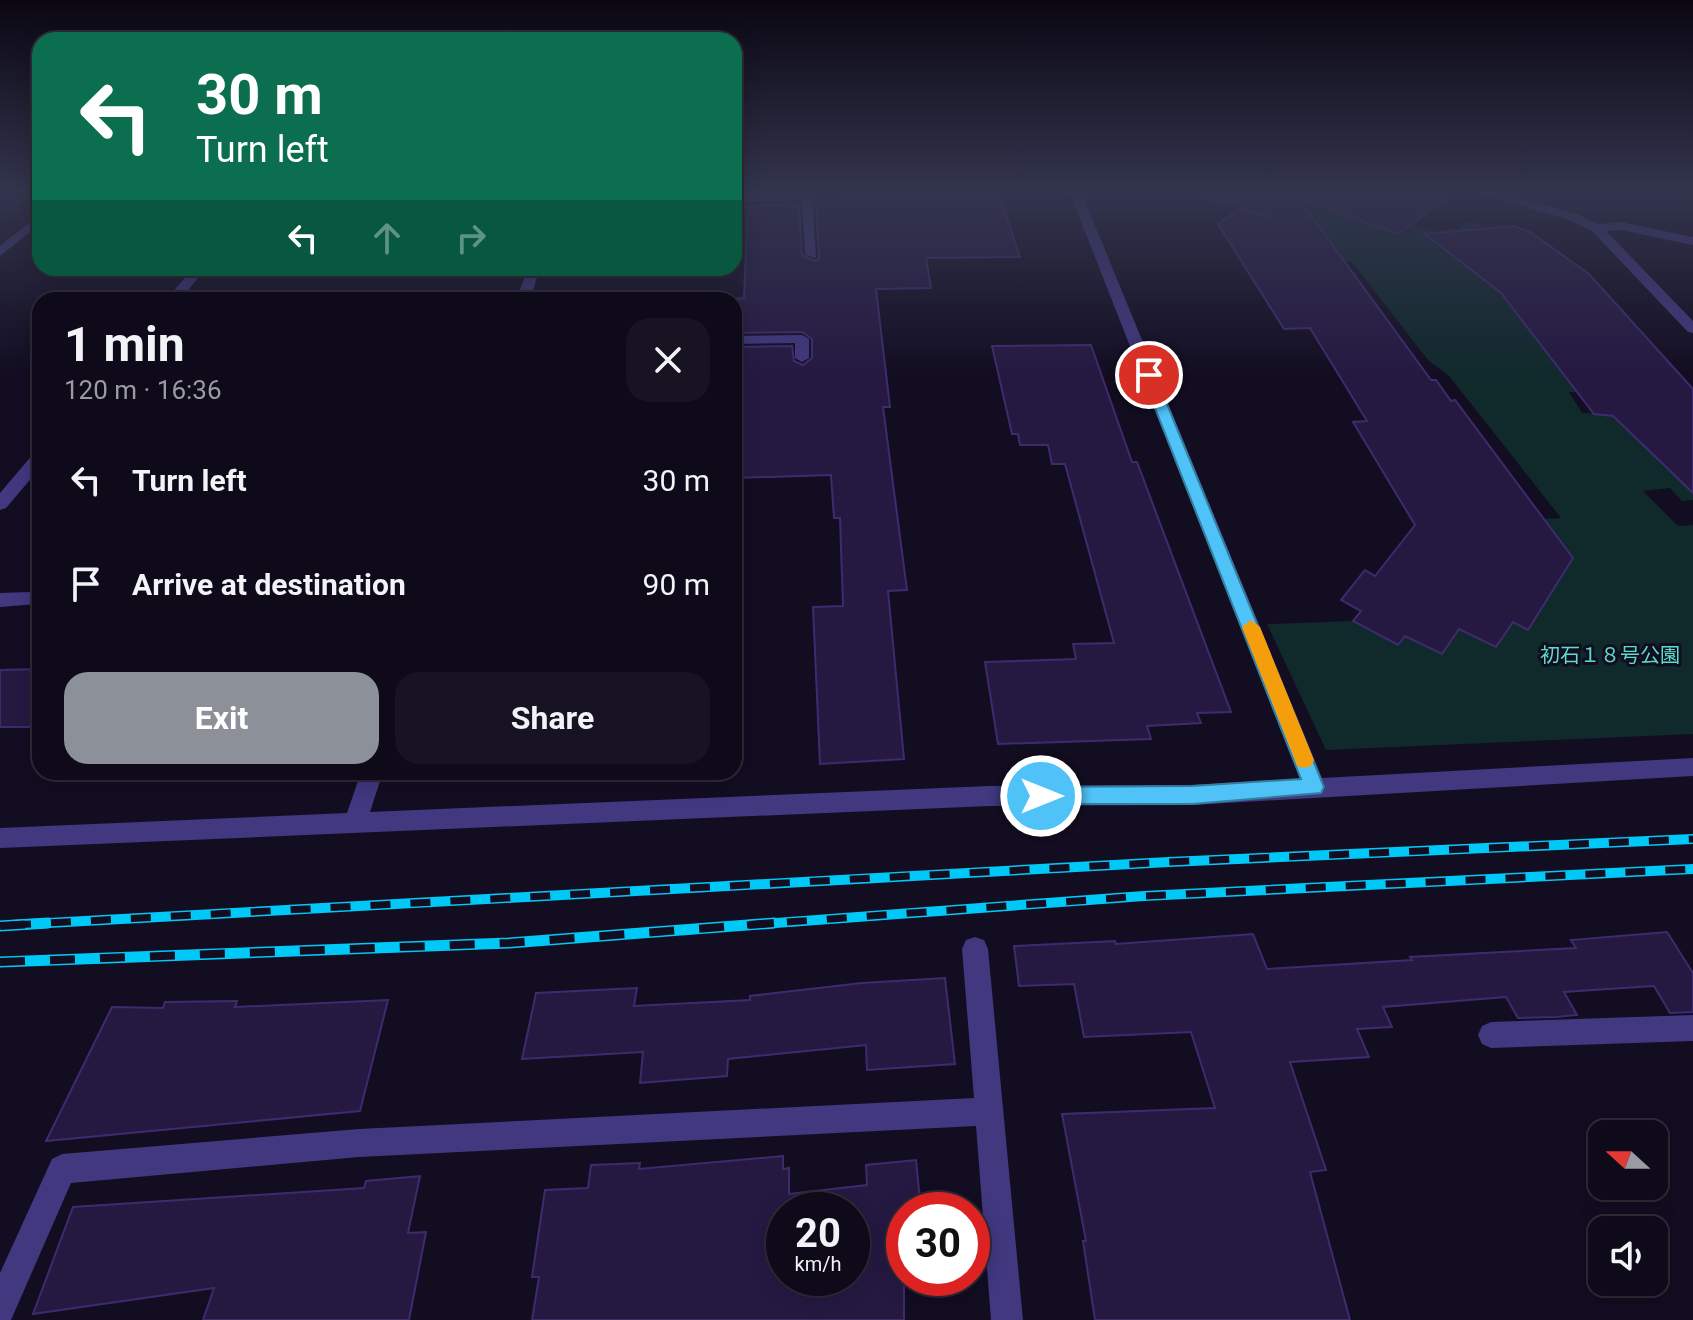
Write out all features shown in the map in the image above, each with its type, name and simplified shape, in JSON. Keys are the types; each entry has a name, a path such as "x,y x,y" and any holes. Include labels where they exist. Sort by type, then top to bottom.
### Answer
{"street":[{"path":"1100,253 1314,787"},
{"path":"1620,253 1693,329"},
{"path":"180,292 193,276"},
{"path":"742,340 802,339 802,358"},
{"path":"0,504 32,466"},
{"path":"0,600 31,599"},
{"path":"0,838 989,796 1192,795 1693,767"},
{"path":"355,823 369,780"},
{"path":"975,949 1007,1320"},
{"path":"1491,1035 1693,1028"},
{"path":"0,1309 62,1169 359,1143 990,1111"}],"green space":[{"name":"初石１８号公園","path":"1338,253 1472,253 1468,268 1485,281 1514,277 1523,322 1537,341 1575,343 1594,393 1569,392 1582,413 1623,414 1663,464 1693,493 1693,500 1682,501 1670,488 1643,491 1678,526 1693,525 1693,734 1326,750 1267,624 1353,621 1398,645 1405,636 1441,654 1459,629 1496,647 1513,622 1528,630 1572,558 1544,519 1561,518 1449,376 1428,360 1352,262 1345,262"}],"building":[{"path":"746,253 802,253 815,261 819,258 819,253 1019,253 1020,257 926,258 931,288 876,289 890,407 883,407 907,590 888,591 904,759 820,764 813,607 843,606 840,518 834,518 831,475 742,478 742,347 792,346 794,361 803,365 812,358 812,339 802,332 742,333"},
{"path":"1236,253 1338,253 1431,380 1436,380 1451,401 1455,400 1573,558 1528,630 1513,622 1496,647 1459,629 1442,654 1405,636 1398,645 1353,621 1361,611 1341,600 1365,570 1375,576 1415,525 1353,422 1367,421 1310,328 1284,329"},
{"path":"1449,253 1559,253 1589,274 1693,389 1693,493 1613,416 1594,414 1501,293"},
{"path":"1091,345 1132,462 1137,462 1231,712 1197,713 1201,723 1147,726 1151,739 998,744 985,662 1076,659 1073,644 1114,643 1065,464 1052,464 1048,445 1020,445 1018,434 1012,434 992,346"},
{"path":"32,669 32,727 0,727 0,670"},
{"path":"1667,932 1693,973 1693,1012 1670,1013 1654,986 1564,992 1577,1015 1556,1017 1518,1018 1506,997 1383,1007 1392,1027 1357,1029 1369,1057 1290,1062 1326,1170 1310,1172 1350,1320 1095,1320 1083,1241 1086,1241 1062,1114 1215,1108 1191,1032 1084,1037 1074,984 1019,986 1014,946 1115,941 1116,944 1253,934 1267,969 1576,948 1571,940"},
{"path":"945,978 955,1064 867,1070 866,1045 728,1059 727,1076 640,1083 643,1052 522,1059 536,993 637,988 634,1006 750,1000 750,996 862,983"},
{"path":"388,1000 360,1111 46,1141 112,1007 163,1008 165,1002 237,1001 235,1007"},
{"path":"783,1156 783,1169 789,1168 789,1192 766,1192 766,1296 870,1296 870,1192 806,1192 867,1185 866,1165 916,1160 919,1192 886,1192 886,1296 904,1296 904,1320 532,1320 539,1277 532,1277 545,1190 588,1188 591,1165 640,1163 639,1169"},
{"path":"420,1176 408,1233 426,1232 409,1320 203,1320 214,1288 33,1314 73,1207 364,1188 366,1181"}],"railway":[{"path":"11,925 1169,862 1693,839"},
{"path":"763,924 1144,896 1693,869"},
{"path":"0,926 48,923"},
{"path":"763,924 774,923"},
{"path":"0,962 509,943 763,924"},
{"path":"747,925 763,924"}],"slow traffic":[{"path":"1251,627 1304,760"}],"route":[{"path":"1041,796 1192,795 1314,787 1149,375"}]}
